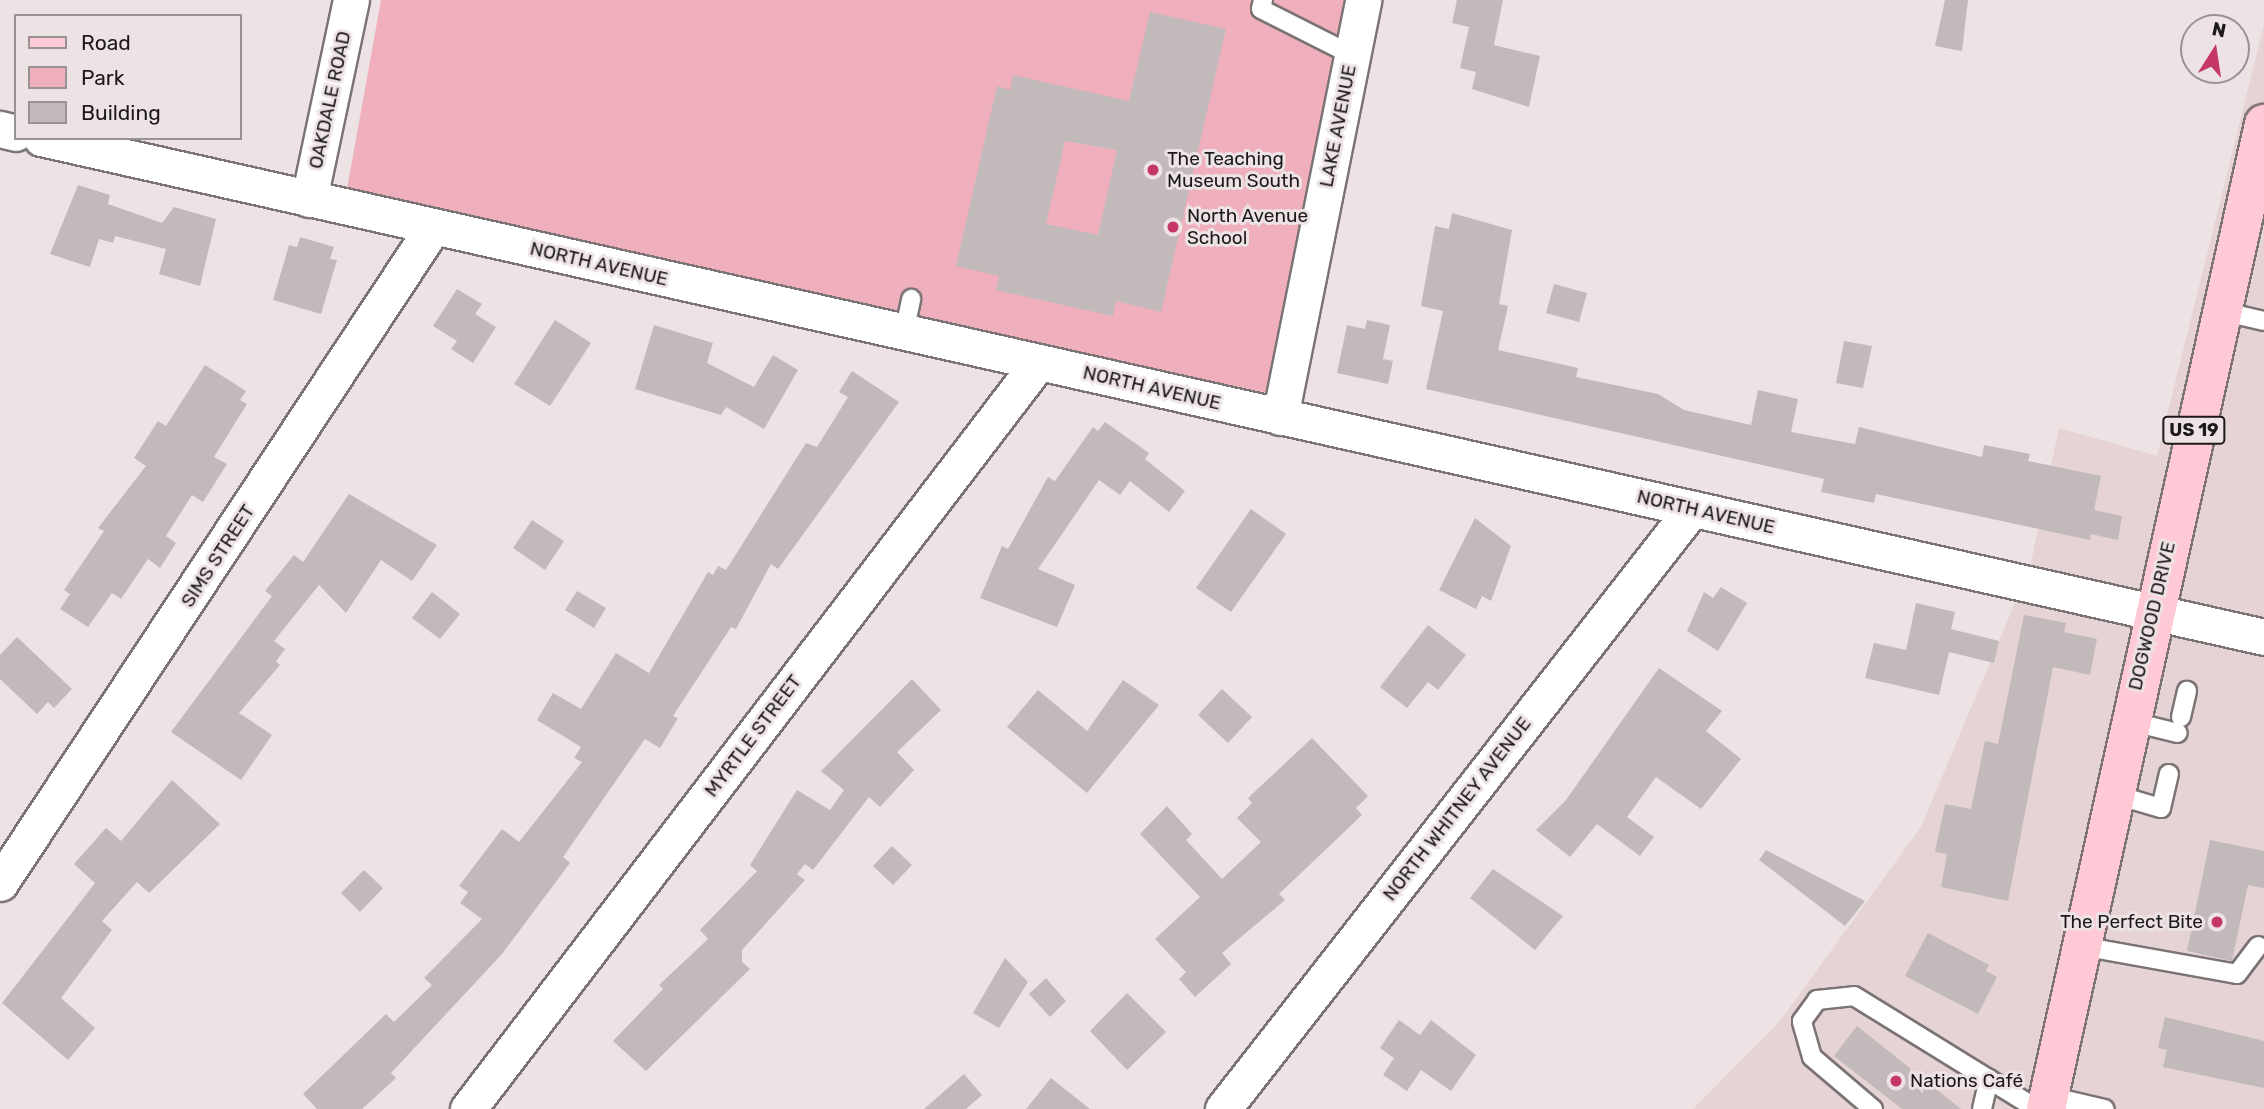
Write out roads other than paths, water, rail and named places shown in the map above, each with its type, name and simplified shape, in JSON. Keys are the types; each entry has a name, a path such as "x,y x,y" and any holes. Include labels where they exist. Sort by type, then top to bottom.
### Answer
{"main road":[{"name":"DOGWOOD DRIVE","path":"2044,1105 2081,947 2152,612 2264,124"}],"street":[{"name":"OAKDALE ROAD","path":"309,199 351,0"},
{"name":"LAKE AVENUE","path":"1280,417 1363,0"},
{"name":"NORTH AVENUE","path":"50,140 2264,637"},
{"name":"SIMS STREET","path":"0,883 433,227"},
{"name":"MYRTLE STREET","path":"468,1109 1038,363"},
{"name":"NORTH WHITNEY AVENUE","path":"1223,1109 1692,509"}],"lane":[{"path":"1263,0 1261,9 1352,55"},
{"path":"904,333 911,299"},
{"path":"2221,311 2264,321"},
{"path":"2129,721 2179,725 2187,691"},
{"path":"2113,794 2161,808 2169,774"},
{"path":"2081,947 2237,974 2258,946"},
{"path":"1872,1109 1812,1057 1802,1021 1817,1000 1853,996 1989,1079 2044,1105 2105,1109"},
{"path":"1982,1109 1989,1079"}],"place":[{"name":"The Teaching Museum South","path":"1153,170"},
{"name":"North Avenue School","path":"1173,227"},
{"name":"The Perfect Bite","path":"2217,922"},
{"name":"Nations Café","path":"1896,1081"}]}
